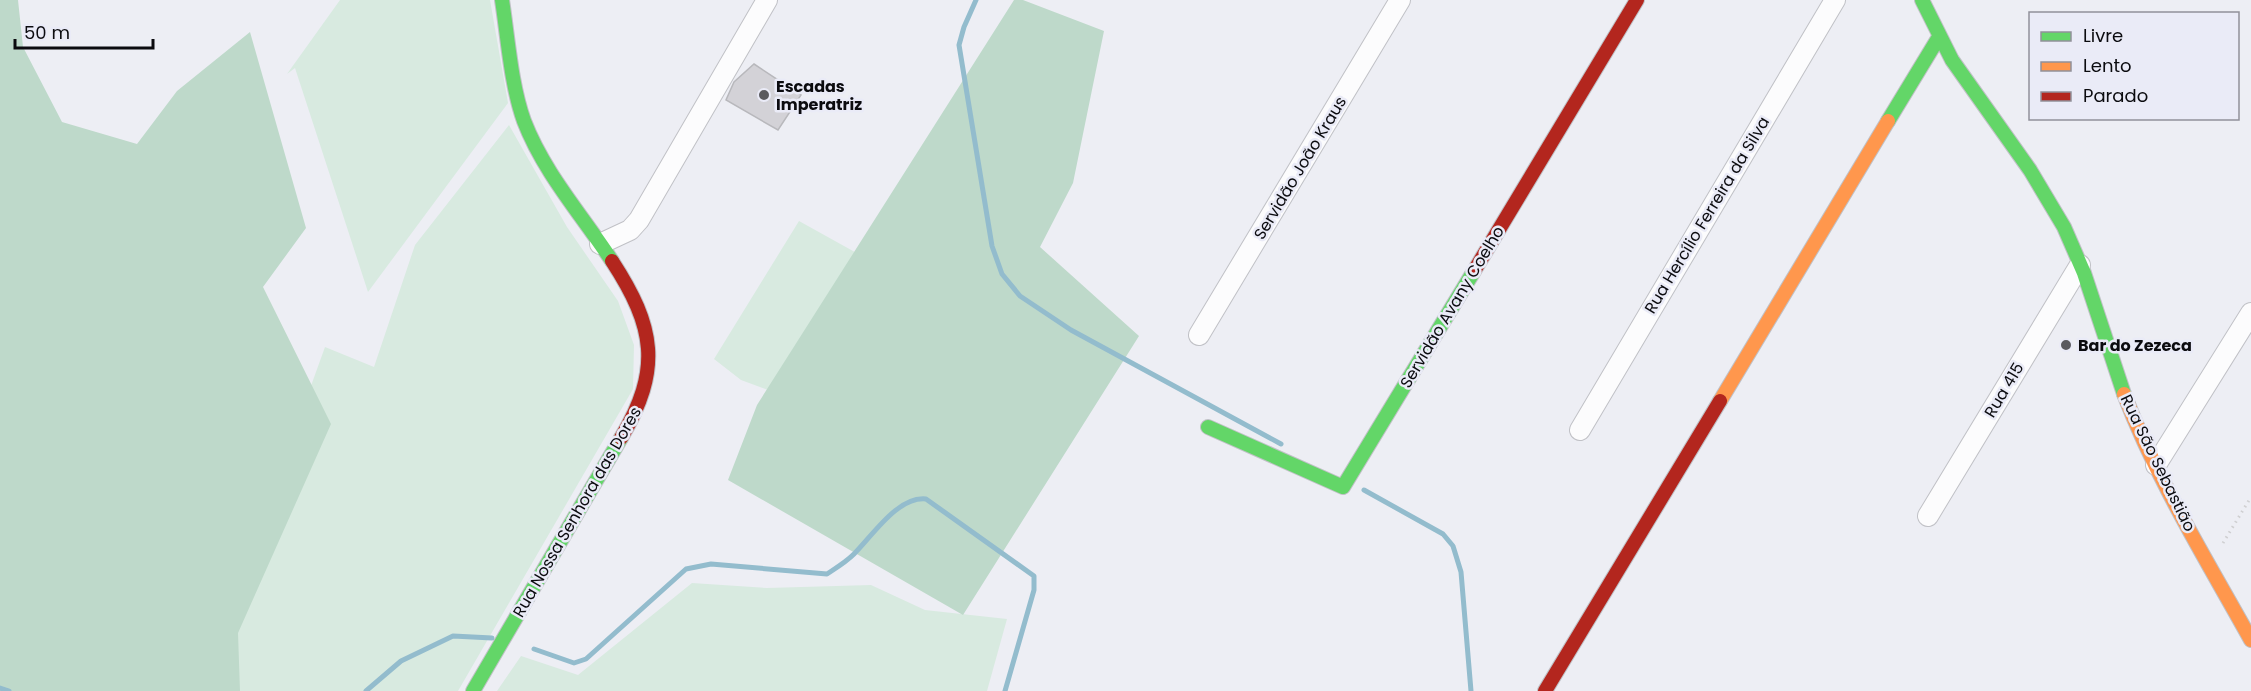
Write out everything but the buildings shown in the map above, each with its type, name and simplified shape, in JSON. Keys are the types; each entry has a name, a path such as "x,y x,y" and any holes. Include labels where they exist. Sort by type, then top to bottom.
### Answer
{"street":[{"name":"Rua Nossa Senhora das Dores","path":"473,691 637,411 649,368 645,328 631,293 550,172 531,138 519,105 502,0"},
{"path":"600,244 630,230 639,220 767,0"},
{"name":"Servidão João Kraus","path":"1199,335 1400,0"},
{"name":"Servidão Avany Coelho","path":"1208,428 1343,487 1637,0"},
{"name":"Rua Hercílio Ferreira da Silva","path":"1580,430 1835,0"},
{"name":"Rua São Sebastião","path":"1923,0 1939,37 1955,64 2041,186 2064,227 2080,265 2113,366 2133,417 2156,465 2251,640"},
{"path":"1545,691 1939,37"},
{"name":"Rua 415","path":"1928,516 2080,265"},
{"path":"2156,465 2251,313"}],"path":[{"path":"2210,565 2251,497"}],"green space":[{"path":"0,0 18,0 23,47 62,122 137,144 177,91 250,32 306,228 263,287 331,424 238,633 240,691 0,691"},
{"path":"340,0 490,0 508,103 368,292 295,68 287,74"},
{"path":"1014,0 1023,0 1104,31 1073,183 1040,247 1139,336 963,615 728,480 757,405"},
{"path":"509,125 567,227 618,301 634,345 633,389 458,691 215,691 207,674 325,347 374,367 415,245"},
{"path":"799,221 862,256 771,391 741,380 714,359"},
{"path":"692,583 767,588 871,585 925,610 1007,619 987,691 497,691 521,656 578,675"}],"waterway":[{"path":"976,0 959,45 992,246 1002,274 1020,296 1071,330 1281,444"},
{"path":"1364,490 1443,534 1453,546 1461,572 1471,691"},
{"path":"534,649 574,663 586,659 686,569 711,564 827,574 851,557 896,510 916,500 926,499 1034,576 1034,590 1005,691"},
{"path":"366,691 401,661 453,636 492,638"},
{"path":"0,688 9,691"}],"traffic: fast":[{"path":"502,0 513,77 524,121 532,140 553,176 612,261"},
{"path":"1922,0 1952,60 2030,170 2064,227 2084,273 2124,394"},
{"path":"1888,121 1939,37"},
{"path":"1208,427 1343,487 1474,271"},
{"path":"473,691 621,438"}],"traffic: slow":[{"path":"1720,401 1888,121"},
{"path":"2124,394 2167,488 2251,640"}],"traffic: jam":[{"path":"1474,271 1637,0"},
{"path":"612,261 637,307 645,328 648,348 648,369 643,391 621,438"},
{"path":"1545,691 1720,401"}],"place":[{"name":"Escadas Imperatriz","path":"764,95"},
{"name":"Bar do Zezeca","path":"2066,345"}]}
